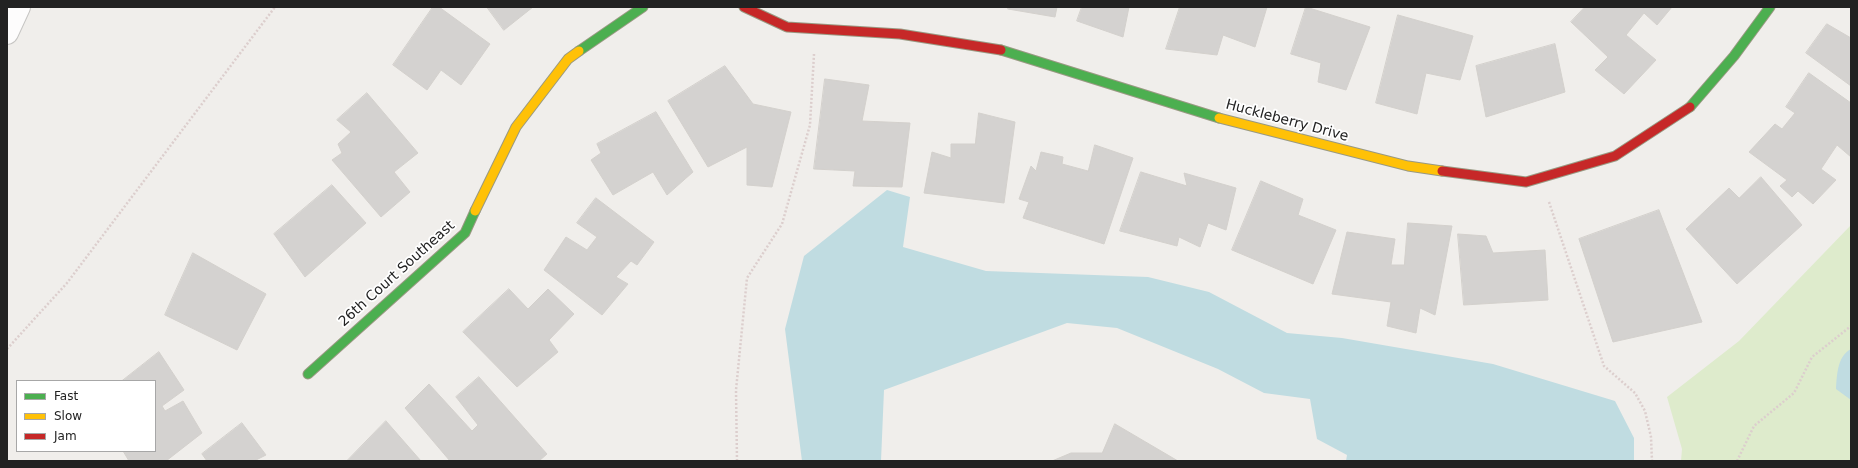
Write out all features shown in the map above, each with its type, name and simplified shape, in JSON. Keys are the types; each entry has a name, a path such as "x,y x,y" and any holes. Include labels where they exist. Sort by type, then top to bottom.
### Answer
{"street":[{"path":"7,33 20,7"},
{"name":"26th Court Southeast","path":"308,374 465,233 516,127 568,59 643,7"},
{"name":"Huckleberry Drive","path":"744,7 787,27 900,34 995,48 1239,124 1408,166 1526,182 1615,156 1692,106 1734,56 1770,7"}],"path":[{"path":"7,349 67,283 275,7"},
{"path":"737,461 736,390 747,278 782,224 810,125 815,29"},
{"path":"1541,177 1604,366 1635,393 1645,411 1651,437 1652,461"},
{"path":"1737,461 1754,426 1794,393 1812,357 1851,326"}],"green space":[{"path":"1851,225 1851,461 1681,461 1682,449 1667,397 1739,341"}],"water":[{"path":"887,190 910,197 903,247 986,271 1148,277 1209,292 1287,333 1342,338 1493,364 1615,401 1634,438 1634,461 1346,461 1347,455 1317,439 1310,399 1264,393 1218,369 1117,328 1067,323 884,390 881,461 802,461 785,329 804,256"},
{"path":"1851,349 1851,400 1836,389 1837,372 1840,361 1846,352"}],"building":[{"path":"433,7 439,7 490,44 461,85 441,70 427,90 393,65"},
{"path":"487,7 533,7 504,30"},
{"path":"1009,7 1057,7 1055,17 1008,9"},
{"path":"1082,7 1129,7 1123,37 1077,21"},
{"path":"1180,7 1267,7 1255,47 1223,35 1217,55 1166,49"},
{"path":"1306,7 1370,27 1346,90 1318,82 1321,63 1291,54"},
{"path":"1585,7 1672,7 1657,25 1644,13 1626,35 1656,60 1624,94 1595,70 1608,57 1571,22"},
{"path":"1398,15 1473,36 1460,80 1426,73 1417,114 1376,103"},
{"path":"1827,24 1851,38 1851,86 1806,53"},
{"path":"1555,44 1565,92 1486,117 1476,66"},
{"path":"725,66 753,104 791,112 772,187 747,185 747,147 708,167 668,101"},
{"path":"1809,73 1851,103 1851,157 1837,145 1821,169 1836,180 1813,204 1798,191 1792,197 1780,186 1787,180 1749,152 1775,124 1782,129 1795,113 1786,107"},
{"path":"825,79 869,85 862,121 910,123 902,187 853,186 855,171 814,169"},
{"path":"367,93 418,153 394,172 410,192 381,217 332,160 342,153 338,144 351,132 337,120"},
{"path":"656,112 693,172 667,195 653,172 613,195 591,160 601,153 597,144"},
{"path":"979,113 1015,122 1004,203 924,193 932,152 951,158 951,144 975,144"},
{"path":"1095,145 1133,158 1104,244 1023,218 1029,202 1019,199 1031,166 1036,171 1041,152 1063,157 1062,164 1088,171"},
{"path":"1141,172 1187,186 1184,173 1236,188 1226,230 1208,223 1200,247 1179,237 1177,246 1120,231"},
{"path":"1761,177 1802,225 1737,284 1686,229 1729,188 1739,198"},
{"path":"1261,181 1303,199 1298,215 1336,230 1313,284 1232,250"},
{"path":"332,185 366,223 305,277 274,234"},
{"path":"596,198 654,242 637,265 631,261 616,277 628,284 602,315 544,270 566,237 587,250 597,237 577,223"},
{"path":"1659,210 1702,322 1613,342 1579,239"},
{"path":"1408,223 1452,226 1435,315 1420,308 1416,333 1387,326 1391,302 1332,294 1347,232 1395,239 1391,265 1404,265"},
{"path":"1458,234 1486,236 1493,253 1545,250 1548,300 1464,305"},
{"path":"193,253 266,294 237,350 165,315"},
{"path":"509,289 528,309 548,289 574,314 549,340 558,352 517,387 463,332"},
{"path":"159,352 184,390 162,406 165,411 183,401 202,433 166,461 129,461 124,452 156,452 156,380 123,380"},
{"path":"479,377 547,454 539,461 450,461 405,408 429,384 472,431 478,425 456,397"},
{"path":"386,421 421,461 347,461"},
{"path":"242,423 266,455 254,461 207,461 202,454"},
{"path":"1115,424 1178,461 1052,461 1071,453 1102,453"}],"traffic: fast":[{"path":"579,51 643,7"},
{"path":"1690,107 1734,56 1770,7"},
{"path":"1001,50 1219,118"},
{"path":"308,374 465,233 475,211"}],"traffic: slow":[{"path":"475,211 516,127 568,59 579,51"},
{"path":"1219,118 1408,166 1442,171"}],"traffic: jam":[{"path":"744,7 787,27 900,34 1001,50"},
{"path":"1442,171 1526,182 1615,156 1690,107"}]}
